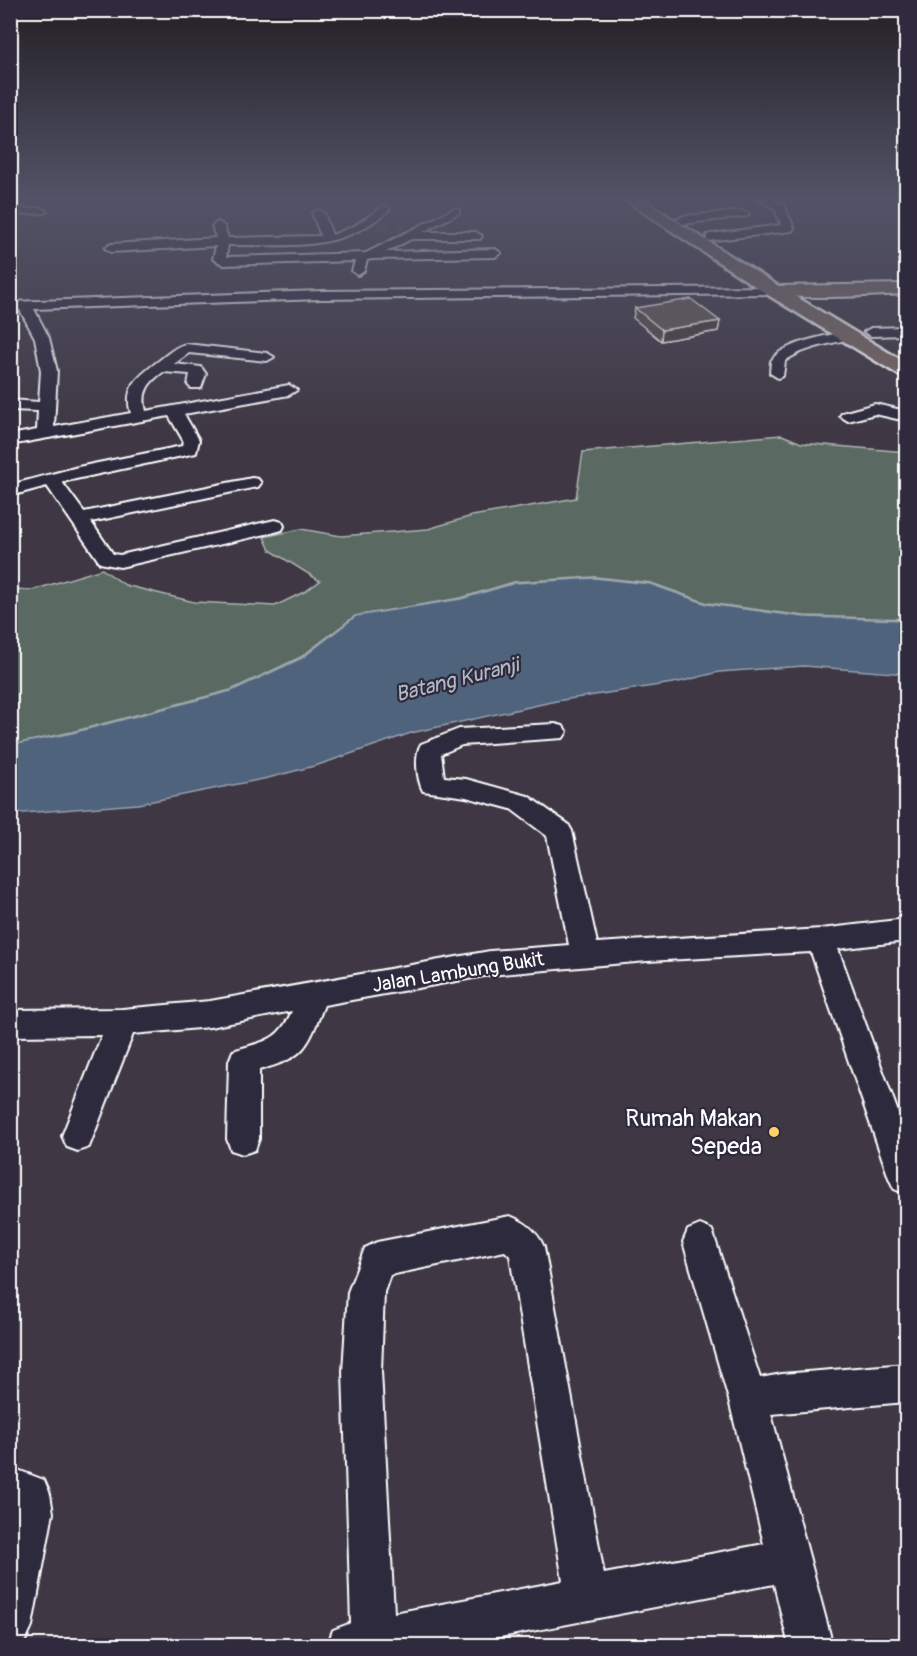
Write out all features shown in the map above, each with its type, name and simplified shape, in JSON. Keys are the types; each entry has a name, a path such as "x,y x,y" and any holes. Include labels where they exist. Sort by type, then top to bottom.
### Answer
{"highway":[{"path":"753,277 906,372"},
{"path":"779,277 906,353"}],"main road":[{"path":"774,291 906,287"}],"street":[{"path":"352,295 358,277"},
{"path":"10,306 352,295 774,291"},
{"path":"28,306 27,311 42,338 49,371 45,434"},
{"path":"871,332 906,331"},
{"path":"778,373 777,364 781,358 848,335"},
{"path":"140,417 135,404 137,386 189,348 267,357"},
{"path":"159,368 196,370 198,374 196,385"},
{"path":"10,440 289,390"},
{"path":"10,405 47,407"},
{"path":"848,416 875,409 906,416"},
{"path":"10,491 190,448 191,440 174,411"},
{"path":"52,480 107,559 114,562 275,526"},
{"path":"80,519 252,483"},
{"path":"555,732 449,739 429,750 432,785 466,788 519,801 559,831 585,954"},
{"name":"Jalan Lambung Bukit","path":"10,1023 122,1022 210,1014 490,963 585,954 821,940 906,930"},
{"path":"821,940 906,1178"},
{"path":"243,1139 244,1060 280,1051 296,1038 314,995"},
{"path":"78,1136 122,1022"},
{"path":"587,1599 526,1248 510,1233 377,1260 366,1292 362,1371 361,1642 587,1599 789,1560"},
{"path":"700,1242 748,1400 811,1646"},
{"path":"748,1400 782,1393 906,1383"},
{"path":"10,1487 30,1494 32,1513 10,1626"}],"green space":[{"path":"782,435 801,443 906,452 906,619 804,616 707,603 651,583 595,577 514,582 461,598 355,616 301,657 231,690 72,732 11,745 11,589 33,590 102,569 125,585 194,602 275,606 306,591 320,581 270,550 264,537 301,529 341,536 428,529 472,516 576,498 583,452"}],"water":[{"name":"Batang Kuranji","path":"594,578 650,584 707,604 804,617 906,620 906,674 804,666 719,672 679,682 556,701 411,733 318,765 268,778 138,804 11,814 11,745 72,733 231,691 302,658 356,616 461,599 515,583"}],"building":[{"path":"691,299 720,321 662,330 635,308"}],"place":[{"name":"Rumah Makan Sepeda","path":"774,1132"}]}
